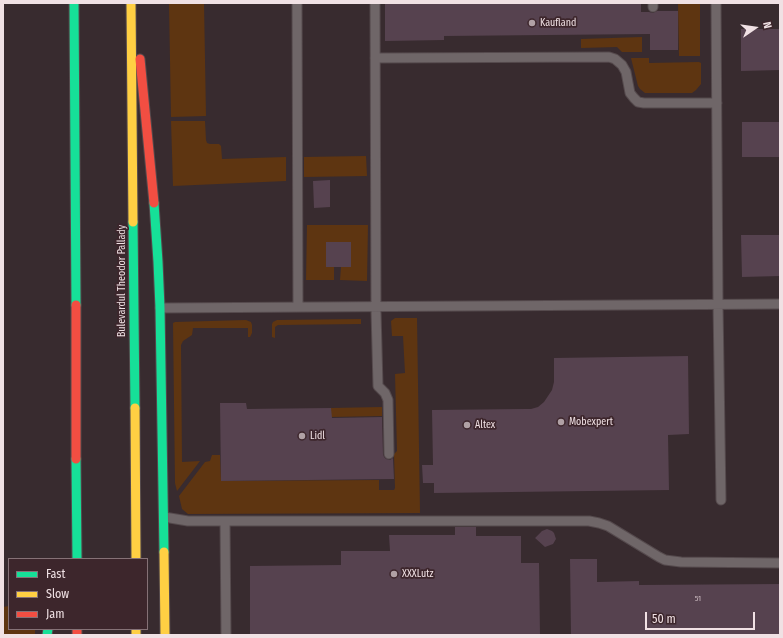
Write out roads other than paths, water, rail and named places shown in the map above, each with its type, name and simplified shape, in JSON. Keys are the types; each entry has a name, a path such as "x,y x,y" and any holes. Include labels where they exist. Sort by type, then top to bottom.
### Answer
{"main road":[{"path":"74,3 77,558"},
{"path":"131,3 140,58 158,262 164,517 165,635"},
{"name":"Bulevardul Theodor Pallady","path":"131,3 136,558"},
{"path":"69,552 77,530"}],"lane":[{"path":"297,3 298,307"},
{"path":"375,3 376,306 378,386 388,400 390,454"},
{"path":"716,3 721,500"},
{"path":"375,58 609,57 615,59 622,65 626,72 630,93 638,102 717,103"},
{"path":"160,308 780,304"},
{"path":"164,517 188,521 588,521 608,526 659,557 672,562 780,563"},
{"path":"225,521 226,635"}],"place":[{"name":"Kaufland","path":"532,23"},
{"name":"Mobexpert","path":"561,422"},
{"name":"Altex","path":"467,425"},
{"name":"Lidl","path":"302,436"},
{"name":"XXXLutz","path":"394,574"}]}
